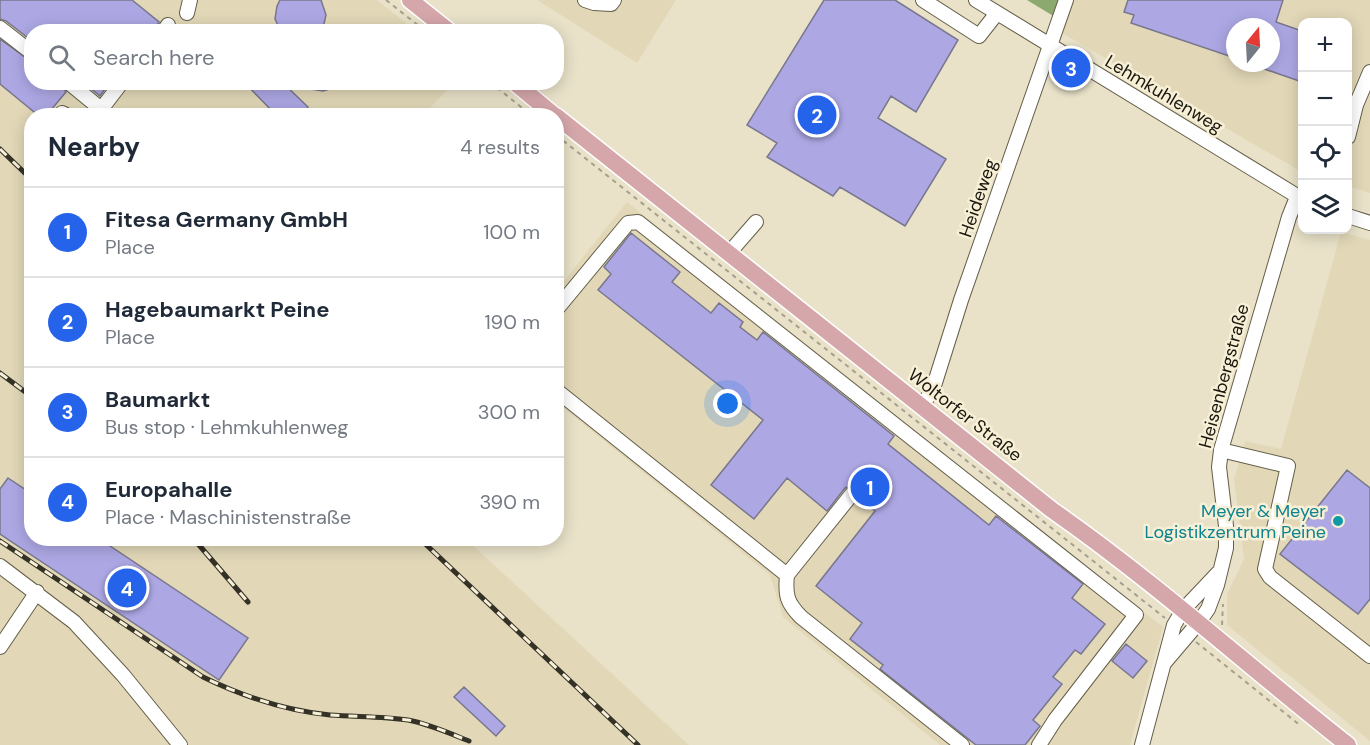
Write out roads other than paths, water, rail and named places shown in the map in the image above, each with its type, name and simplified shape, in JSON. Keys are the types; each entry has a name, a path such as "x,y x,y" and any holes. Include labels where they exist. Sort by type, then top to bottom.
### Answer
{"main road":[{"path":"410,0 440,24"},
{"name":"Woltorfer Straße","path":"524,90 546,108"},
{"name":"Woltorfer Straße","path":"564,122 1199,622 1348,745"}],"street":[{"path":"585,0 611,4 615,0"},
{"path":"923,0 979,36 997,13"},
{"name":"Lehmkuhlenweg","path":"976,0 1298,197"},
{"name":"Heideweg","path":"922,406 933,389 961,300 1066,0"},
{"path":"0,28 24,47"},
{"path":"1350,126 1370,72"},
{"path":"76,90 94,108"},
{"path":"101,108 116,90"},
{"name":"Heisenbergstraße","path":"1165,662 1208,609 1218,585 1226,548 1226,526 1219,467 1221,450 1282,240 1298,203"},
{"path":"1352,218 1370,223"},
{"path":"564,300 628,223 638,222 1136,615 1055,720 1047,742"},
{"path":"729,253 756,222"},
{"path":"564,396 787,575"},
{"path":"1221,450 1288,466 1265,569 1270,577 1370,656"},
{"path":"852,494 787,575 786,589 790,606 962,745"},
{"path":"0,566 74,622 123,675 180,745"},
{"path":"1142,745 1174,625 1183,610 1221,570"},
{"path":"0,647 37,592"}],"railway":[{"path":"0,149 24,172"},
{"path":"0,373 24,391"},
{"path":"0,541 203,677 218,684 265,702 298,710 330,715 408,720 431,726 469,741"},
{"path":"200,546 248,602"},
{"path":"427,546 638,745"}],"place":[{"name":"Baumarkt","path":"1071,68"},
{"name":"Hagebaumarkt Peine","path":"817,115"},
{"name":"Fitesa Germany GmbH","path":"870,487"},
{"name":"Meyer & Meyer Logistikzentrum Peine","path":"1338,521"},
{"name":"Europahalle","path":"127,588"}]}
